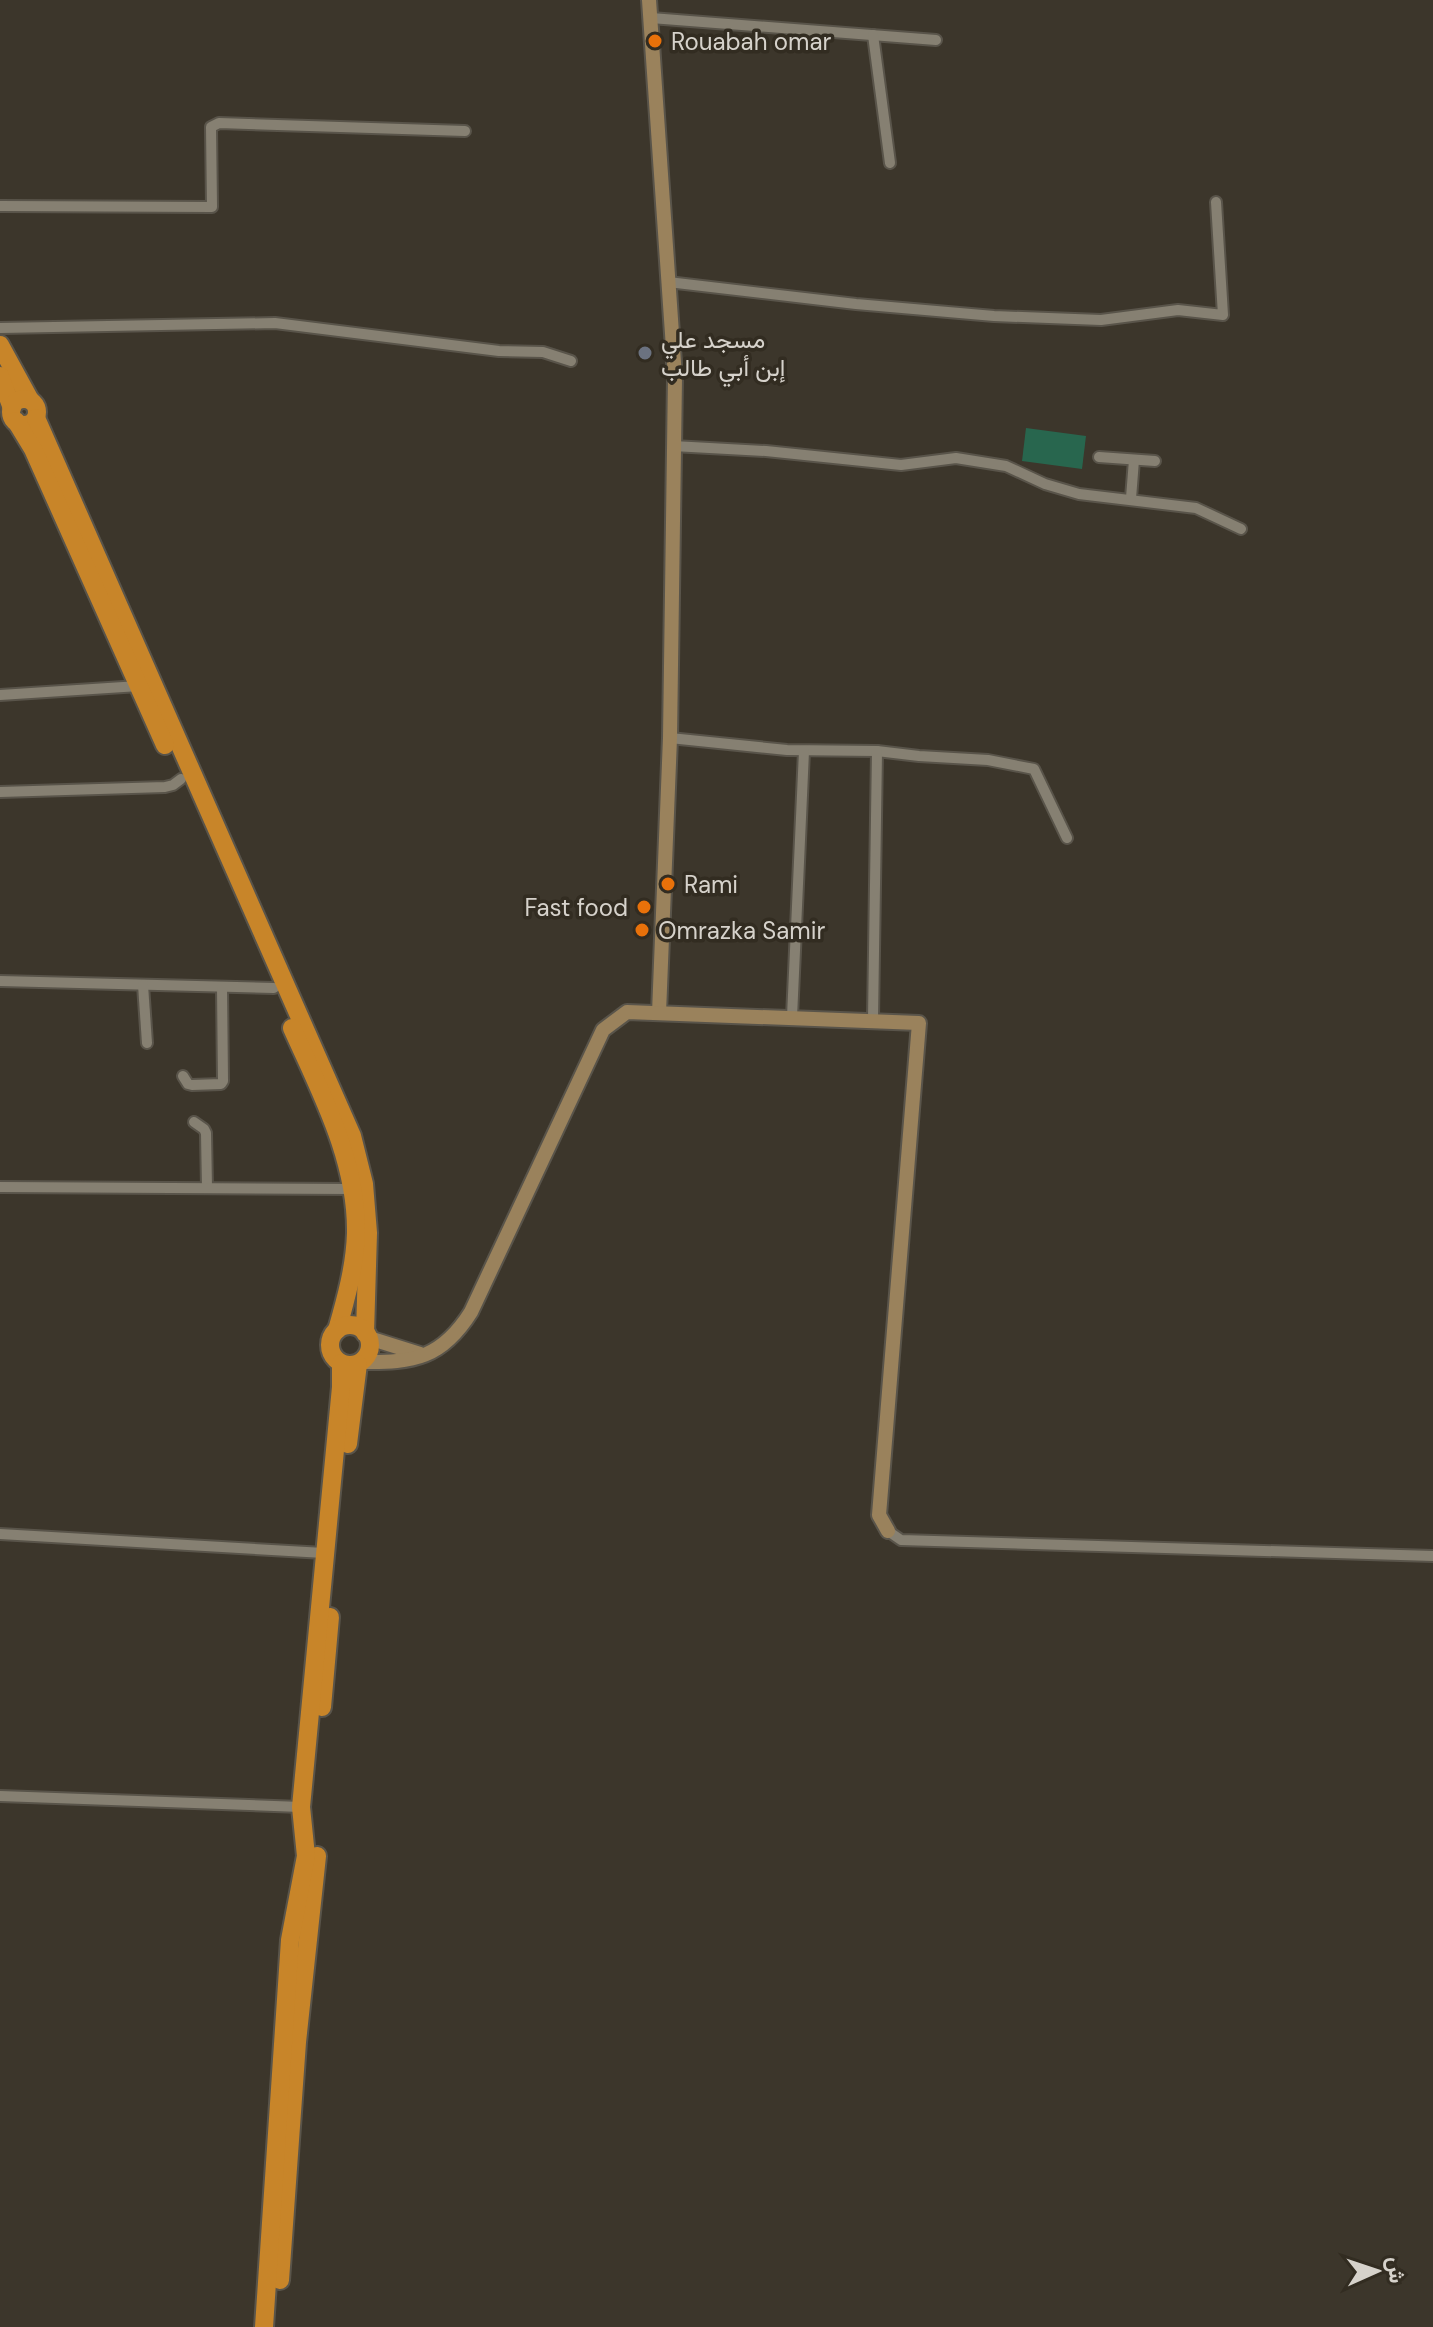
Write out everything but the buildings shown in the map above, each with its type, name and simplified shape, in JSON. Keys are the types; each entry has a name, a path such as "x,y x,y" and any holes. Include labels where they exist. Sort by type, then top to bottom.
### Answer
{"highway":[{"path":"0,345 18,413 33,449 331,1117 352,1189 355,1218 354,1249 346,1299 330,1348 333,1357 353,1363"},
{"path":"0,376 352,1136 364,1184 368,1233 369,1351 353,1363 341,1387 301,1807 306,1856 290,1940 264,2327"},
{"path":"337,1330 352,1325 367,1335"},
{"path":"277,2327 297,2042 317,1856 311,1807 328,1655 353,1363"}],"main road":[{"path":"649,0 675,377 670,738 659,1013"},
{"path":"353,1363 393,1362 445,1345 458,1332 471,1312 603,1030 627,1012 919,1023 879,1515 888,1531"},
{"path":"367,1335 420,1354"}],"street":[{"path":"651,18 936,40"},
{"path":"873,35 890,163"},
{"path":"0,206 212,207 211,127 219,123 465,131"},
{"path":"668,282 994,316 1101,320 1178,310 1223,315 1216,202"},
{"path":"0,328 275,323 499,351 543,352 571,361"},
{"path":"673,446 766,451 901,465 956,458 1006,466 1045,484 1079,494 1196,508 1241,529"},
{"path":"1099,457 1155,461"},
{"path":"1131,498 1134,460"},
{"path":"0,695 139,686"},
{"path":"670,738 804,751 877,751 988,760 1034,769 1067,838"},
{"path":"792,1017 804,751"},
{"path":"873,1019 877,751"},
{"path":"0,792 165,787 181,779"},
{"path":"0,981 274,988"},
{"path":"143,985 147,1043"},
{"path":"183,1076 192,1085 221,1084 223,1081 222,987"},
{"path":"194,1122 206,1133 207,1188"},
{"path":"0,1187 352,1189"},
{"path":"888,1531 901,1540 1433,1556"},
{"path":"0,1534 324,1553"},
{"path":"0,1796 301,1807"}],"green space":[{"path":"1026,428 1086,436 1082,469 1022,461"}],"place":[{"name":"Rouabah omar","path":"655,41"},
{"name":"مسجد علي إبن أبي طالب","path":"645,353"},
{"name":"Rami","path":"668,884"},
{"name":"Fast food","path":"644,907"},
{"name":"Omrazka Samir","path":"642,930"}]}
